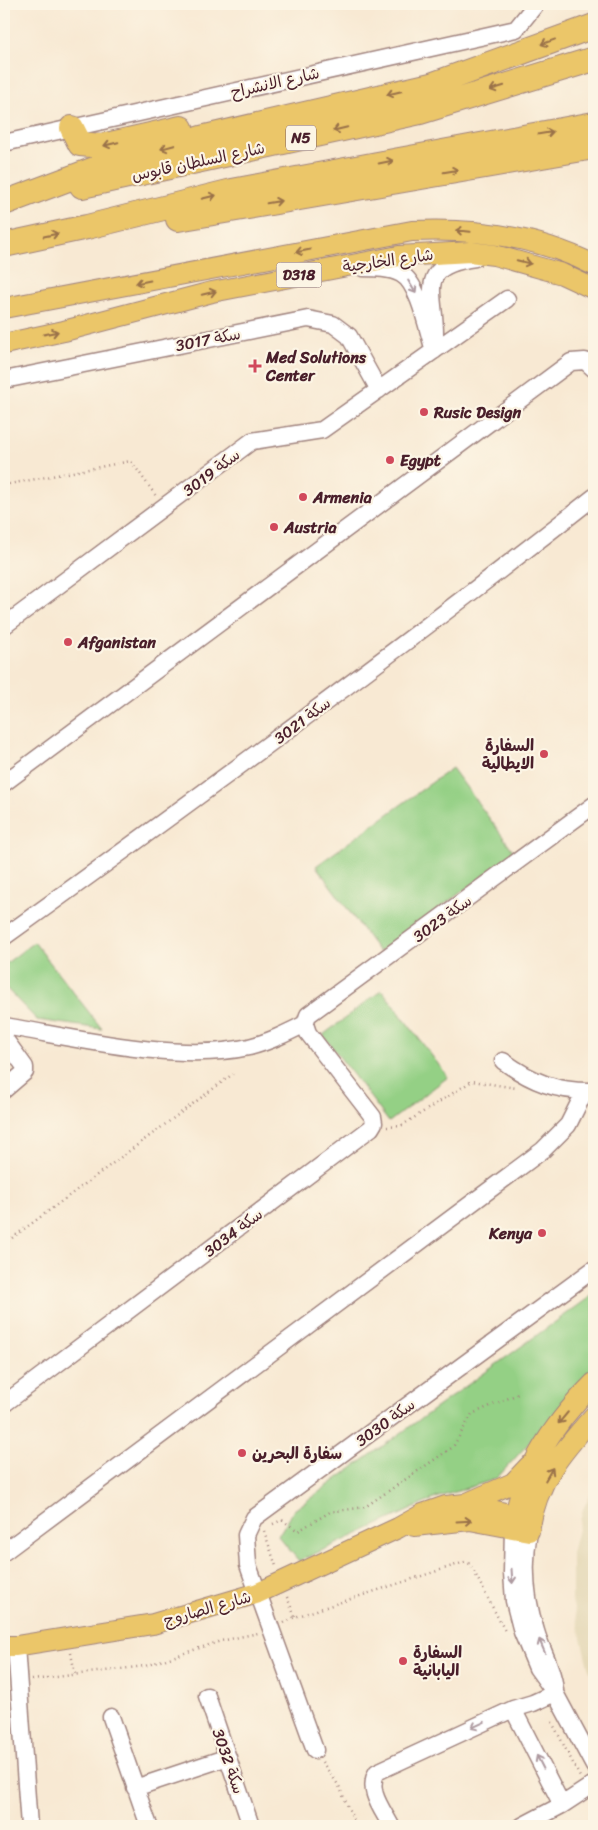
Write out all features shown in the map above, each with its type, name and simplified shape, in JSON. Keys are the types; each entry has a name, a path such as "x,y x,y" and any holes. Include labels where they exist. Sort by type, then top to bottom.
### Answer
{"highway":[{"path":"4,203 108,164 201,138 431,85 594,26"},
{"name":"شارع السلطان قابوس","path":"4,203 420,112 594,59"},
{"path":"72,128 80,144 102,146 289,104 365,100"},
{"name":"N5","path":"4,245 87,227 232,191 594,124"},
{"path":"87,227 150,224 594,147"}],"main road":[{"name":"شارع الخارجية","path":"4,308 412,231 444,229 512,237 554,248 594,265"},
{"name":"شارع الخارجية","path":"4,344 64,331 212,292 400,256 470,252 494,255 562,274 594,289"},
{"path":"465,1504 513,1483 537,1457 556,1425 594,1383"},
{"path":"522,1523 554,1464 566,1447 594,1416"},
{"path":"522,1523 537,1457"},
{"name":"شارع الصاروج","path":"10,1646 153,1624 258,1593 398,1528 423,1514 446,1506 465,1504 522,1523"},
{"name":"شارع الصاروج","path":"398,1528 470,1520 522,1523"}],"street":[{"name":"شارع الانشراح","path":"4,143 516,29 536,4"},
{"path":"434,351 435,318 431,287 433,278 438,270 445,266 467,259 494,255"},
{"path":"336,268 375,268 403,275 411,283 417,295 434,351"},
{"name":"سكة 3019","path":"4,626 252,441 322,430 506,299"},
{"name":"سكة 3017","path":"4,380 308,319 333,324 349,336 379,390"},
{"path":"4,783 571,362 584,361 594,369"},
{"name":"سكة 3021","path":"4,936 178,812 448,612 594,496"},
{"name":"سكة 3023","path":"308,1030 310,1011 523,860 594,805"},
{"path":"4,1026 154,1049 190,1051 249,1047 308,1030 373,1117 374,1123 371,1128"},
{"path":"4,1038 25,1067 25,1072 4,1090"},
{"path":"4,1552 543,1150 568,1125 590,1091 542,1085 503,1061"},
{"name":"سكة 3034","path":"4,1404 371,1128"},
{"name":"سكة 3030","path":"315,1750 248,1565 246,1535 254,1518 594,1270"},
{"path":"522,1523 512,1582 522,1632 537,1668 555,1693 594,1766"},
{"path":"10,1646 19,1682 29,1826"},
{"path":"391,1826 372,1788 372,1780 377,1772 513,1709 555,1693"},
{"name":"سكة 3032","path":"207,1696 251,1826"},
{"path":"513,1709 562,1805"},
{"path":"111,1717 149,1826"},
{"path":"136,1788 228,1757"},
{"path":"522,1826 562,1805 590,1787"}],"path":[{"path":"4,485 131,461 164,507"},
{"path":"4,1244 233,1074"},
{"path":"371,1128 401,1126 472,1081 517,1089"},
{"path":"263,1530 282,1520 298,1531 330,1512 365,1507 453,1447 472,1414 518,1394"},
{"path":"19,1682 145,1666 221,1641 272,1630 295,1617 465,1562 470,1564 509,1640"},
{"path":"540,1700 590,1787"},
{"path":"315,1750 339,1786 356,1826"}],"shaded area":[{"path":"594,1487 594,1681 588,1667 572,1600 572,1553 583,1509"}],"green space":[{"path":"452,768 515,853 379,952 316,866"},
{"path":"34,942 102,1029 37,1020 4,986 4,965"},
{"path":"382,990 448,1077 389,1122 323,1035"},
{"path":"594,1294 594,1372 496,1479 436,1498 299,1561 278,1536 294,1510"}],"place":[{"name":"Med Solutions Center","path":"255,366"},
{"name":"Rusic Design","path":"424,412"},
{"name":"Egypt","path":"390,460"},
{"name":"Armenia","path":"303,497"},
{"name":"Austria","path":"274,527"},
{"name":"Afganistan","path":"68,642"},
{"name":"السفارة الايطالية","path":"544,754"},
{"name":"Kenya","path":"542,1233"},
{"name":"سفارة البحرين","path":"242,1453"},
{"name":"السفارة اليابانية","path":"403,1661"}]}
